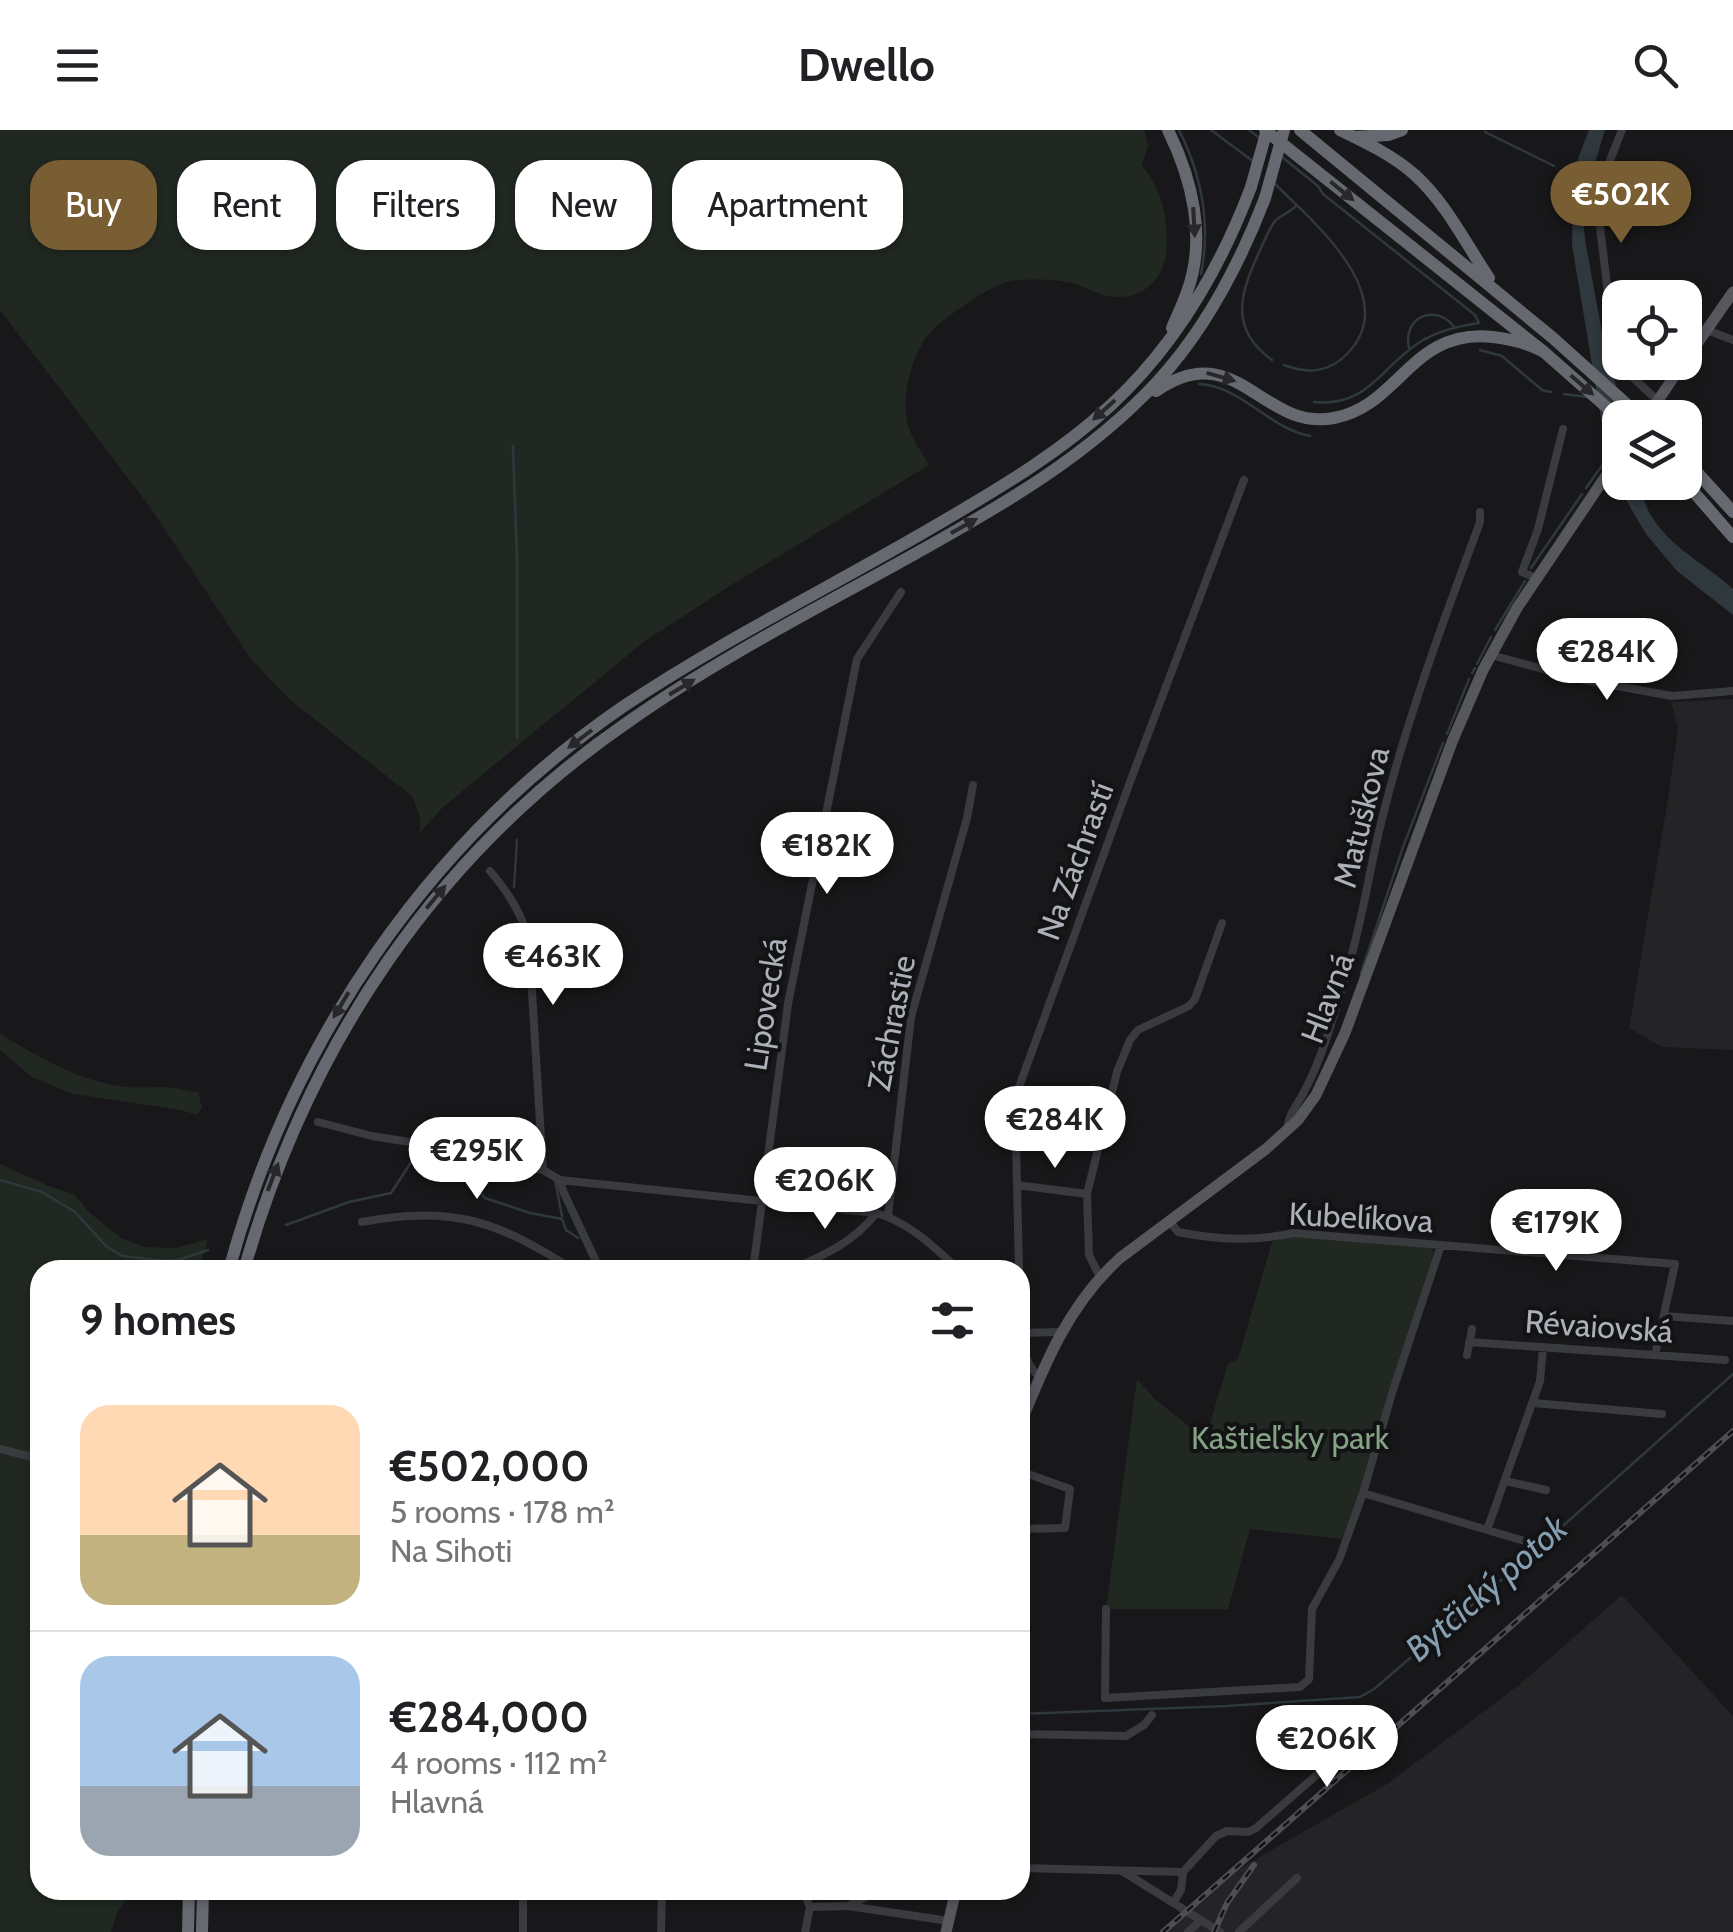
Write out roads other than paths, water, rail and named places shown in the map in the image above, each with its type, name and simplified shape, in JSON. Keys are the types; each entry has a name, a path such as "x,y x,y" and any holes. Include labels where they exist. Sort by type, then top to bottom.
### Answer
{"highway":[{"path":"1166,343 1188,289 1196,229 1184,163 1168,130"},
{"path":"232,1260 270,1148 324,1034 405,912 482,825 568,748 637,698 950,518 1047,457 1112,404 1166,343 1205,286 1238,221 1266,130 1544,352 1602,403"},
{"path":"247,1260 283,1152 336,1041 395,950 440,892 493,834 551,781 631,719 722,662 1020,494 1066,463 1133,405 1157,382 1199,327 1236,264 1265,198 1284,130"},
{"path":"1300,130 1624,400"},
{"path":"1340,130 1395,160 1428,188 1498,293"},
{"path":"1354,137 1402,130"},
{"path":"1133,405 1176,378 1211,373 1234,380 1290,412 1326,420 1365,406 1423,354 1452,340 1496,337 1544,352"},
{"path":"1702,478 1733,512"},
{"path":"1701,500 1733,537"},
{"path":"188,1932 189,1900"},
{"path":"202,1932 203,1900"}],"main road":[{"path":"1702,337 1733,292"},
{"path":"1658,400 1672,380"},
{"name":"Hlavná","path":"1030,1393 1060,1332 1100,1276 1287,1130 1310,1105 1336,1056 1466,706 1536,578 1602,481"},
{"path":"947,1927 954,1900"}],"street":[{"path":"1606,280 1599,219 1601,183 1622,130"},
{"path":"1707,330 1733,340"},
{"path":"1636,380 1658,400"},
{"path":"1536,578 1522,572 1538,529 1563,429"},
{"name":"Na Záchrastí","path":"1020,1260 1016,1098 1244,480"},
{"name":"Matuškova","path":"1287,1130 1291,1112 1305,1090 1326,1037 1348,969 1382,820 1448,608 1480,522 1480,512"},
{"name":"Lipovecká","path":"754,1260 797,955 858,659 900,592"},
{"path":"1491,656 1584,680 1672,696 1733,691"},
{"name":"Záchrastie","path":"888,1216 911,1017 973,785"},
{"path":"490,871 516,906 529,944 543,1170"},
{"path":"1100,1276 1090,1255 1087,1194 1117,1072 1138,1030 1196,999 1222,923"},
{"path":"318,1122 543,1170 560,1180 876,1213 921,1237 947,1260"},
{"path":"560,1180 595,1260"},
{"path":"1018,1185 1087,1194"},
{"path":"810,1260 846,1242 866,1227 876,1213"},
{"path":"362,1222 386,1217 467,1218 511,1233 559,1260"},
{"name":"Kubelíkova","path":"1170,1222 1178,1232 1238,1240 1266,1239 1293,1232 1676,1264 1664,1316"},
{"path":"1106,1608 1105,1698 1300,1687 1309,1680 1312,1608 1339,1560 1364,1493 1392,1390 1441,1244"},
{"path":"1656,1355 1664,1316 1733,1321"},
{"path":"1467,1354 1472,1329"},
{"path":"1030,1333 1060,1332"},
{"name":"Révaiovská","path":"1470,1342 1725,1360"},
{"path":"1487,1530 1540,1381 1543,1347"},
{"path":"1030,1369 1039,1377"},
{"path":"1533,1403 1655,1410"},
{"path":"0,1448 30,1456"},
{"path":"1030,1475 1070,1489 1065,1528 1030,1528"},
{"path":"1505,1481 1546,1490"},
{"path":"1364,1493 1522,1540"},
{"path":"1030,1734 1126,1736 1152,1715"},
{"path":"1173,1902 1181,1890 1183,1872 1216,1836 1256,1828 1344,1752 1357,1726 1344,1717 1275,1718"},
{"path":"1030,1868 1183,1872"},
{"path":"1120,1870 1220,1932"},
{"path":"1238,1932 1297,1878"},
{"path":"523,1932 524,1900"},
{"path":"661,1932 662,1900"},
{"path":"805,1932 808,1900"},
{"path":"848,1906 860,1900"},
{"path":"810,1906 848,1906 947,1927"},
{"path":"1188,1932 1200,1922"}],"waterway":[{"path":"1179,130 1194,165 1202,200 1205,237 1201,274"},
{"path":"1211,130 1254,162"},
{"path":"1249,130 1261,139"},
{"path":"1485,132 1554,166"},
{"path":"1282,157 1475,315 1479,323 1427,338 1361,392 1333,402 1314,402"},
{"path":"1566,172 1578,178"},
{"path":"1273,182 1345,260 1365,307 1362,331 1341,360 1318,370 1284,365"},
{"path":"1272,360 1248,335 1243,322 1244,294 1272,226 1296,206"},
{"path":"1409,348 1411,328 1422,317 1439,316 1455,328"},
{"path":"1480,350 1502,356 1542,390 1551,392"},
{"path":"1199,384 1229,392 1281,425 1310,436"},
{"path":"1564,394 1587,397"},
{"path":"513,446 517,738"},
{"path":"1586,488 1602,466"},
{"path":"1531,568 1582,494"},
{"path":"1495,630 1525,581"},
{"path":"1477,664 1491,637"},
{"path":"1472,673 1475,668"},
{"path":"1447,734 1469,679"},
{"path":"1361,973 1443,743"},
{"path":"514,887 517,840"},
{"name":"Bytčický potok","path":"286,1225 349,1202 391,1193 419,1150 469,1179 485,1198 562,1219 566,1230 578,1238"},
{"name":"Bytčický potok","path":"0,1180 42,1192 75,1212 106,1246 122,1256 157,1260"},
{"path":"555,1180 562,1216"},
{"name":"Bytčický potok","path":"174,1260 208,1250"},
{"name":"Bytčický potok","path":"1030,1714 1360,1697 1527,1558 1733,1374"}],"railway":[{"path":"1163,1932 1733,1431"},
{"path":"1214,1932 1227,1903 1254,1865"}],"park label":[{"name":"Kaštieľsky park","path":"1290,1437"}]}
